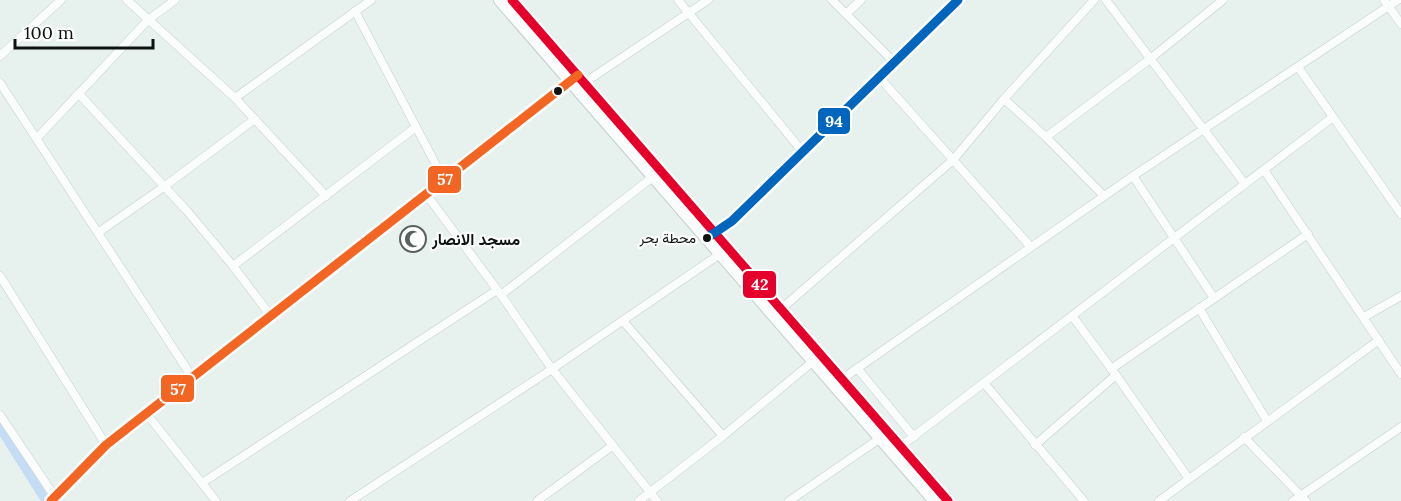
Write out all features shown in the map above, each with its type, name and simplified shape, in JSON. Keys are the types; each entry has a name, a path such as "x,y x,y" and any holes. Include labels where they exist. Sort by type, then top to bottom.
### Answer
{"main road":[{"path":"500,0 578,80 654,176 781,309 818,358 842,379 935,501"},
{"path":"512,0 711,236 720,254 818,358 884,435 901,446 948,501"}],"street":[{"path":"0,56 61,0"},
{"path":"126,0 235,98 326,196"},
{"path":"37,138 148,20 175,0"},
{"path":"235,98 371,0"},
{"path":"678,0 802,151"},
{"path":"0,415 53,499 106,445 444,180 578,80 708,0"},
{"path":"832,0 893,61"},
{"path":"846,14 861,0"},
{"path":"711,236 732,221 893,61 958,0"},
{"path":"781,309 952,160 1094,0"},
{"path":"1106,0 1245,184"},
{"path":"1046,137 1150,59 1223,0"},
{"path":"842,379 1030,246 1298,67 1386,3 1398,0"},
{"path":"1386,3 1401,24"},
{"path":"356,11 444,180"},
{"path":"1298,67 1401,213"},
{"path":"878,76 1030,246"},
{"path":"0,83 192,376"},
{"path":"79,94 165,186 233,266 271,316"},
{"path":"1004,99 1046,137 1104,196"},
{"path":"901,446 1333,117"},
{"path":"99,232 255,119"},
{"path":"233,266 416,127"},
{"path":"1264,170 1401,374"},
{"path":"202,483 499,292 654,176"},
{"path":"1133,176 1214,298"},
{"path":"426,194 499,292 552,369 657,501"},
{"path":"1035,445 1114,372 1199,308 1308,234"},
{"path":"353,500 552,369 720,254"},
{"path":"0,276 106,445"},
{"path":"1364,317 1401,296"},
{"path":"1199,308 1267,421"},
{"path":"1072,317 1114,372 1189,479"},
{"path":"623,321 723,436"},
{"path":"1159,501 1379,340"},
{"path":"639,501 818,358"},
{"path":"857,368 914,437"},
{"path":"984,383 1084,501"},
{"path":"146,413 214,500"},
{"path":"1293,501 1304,498 1401,427"},
{"path":"789,501 884,435"},
{"path":"1244,437 1304,498"},
{"path":"537,501 612,447"}],"waterway":[{"path":"0,428 46,501"}],"transit line":[{"name":"42","path":"512,0 948,501"},
{"name":"94","path":"707,238 732,221 958,0"},
{"name":"57","path":"51,501 106,445 578,75"}],"place":[{"name":"محطة بحر","path":"707,238"},
{"name":"مسجد الانصار","path":"413,239"}]}
